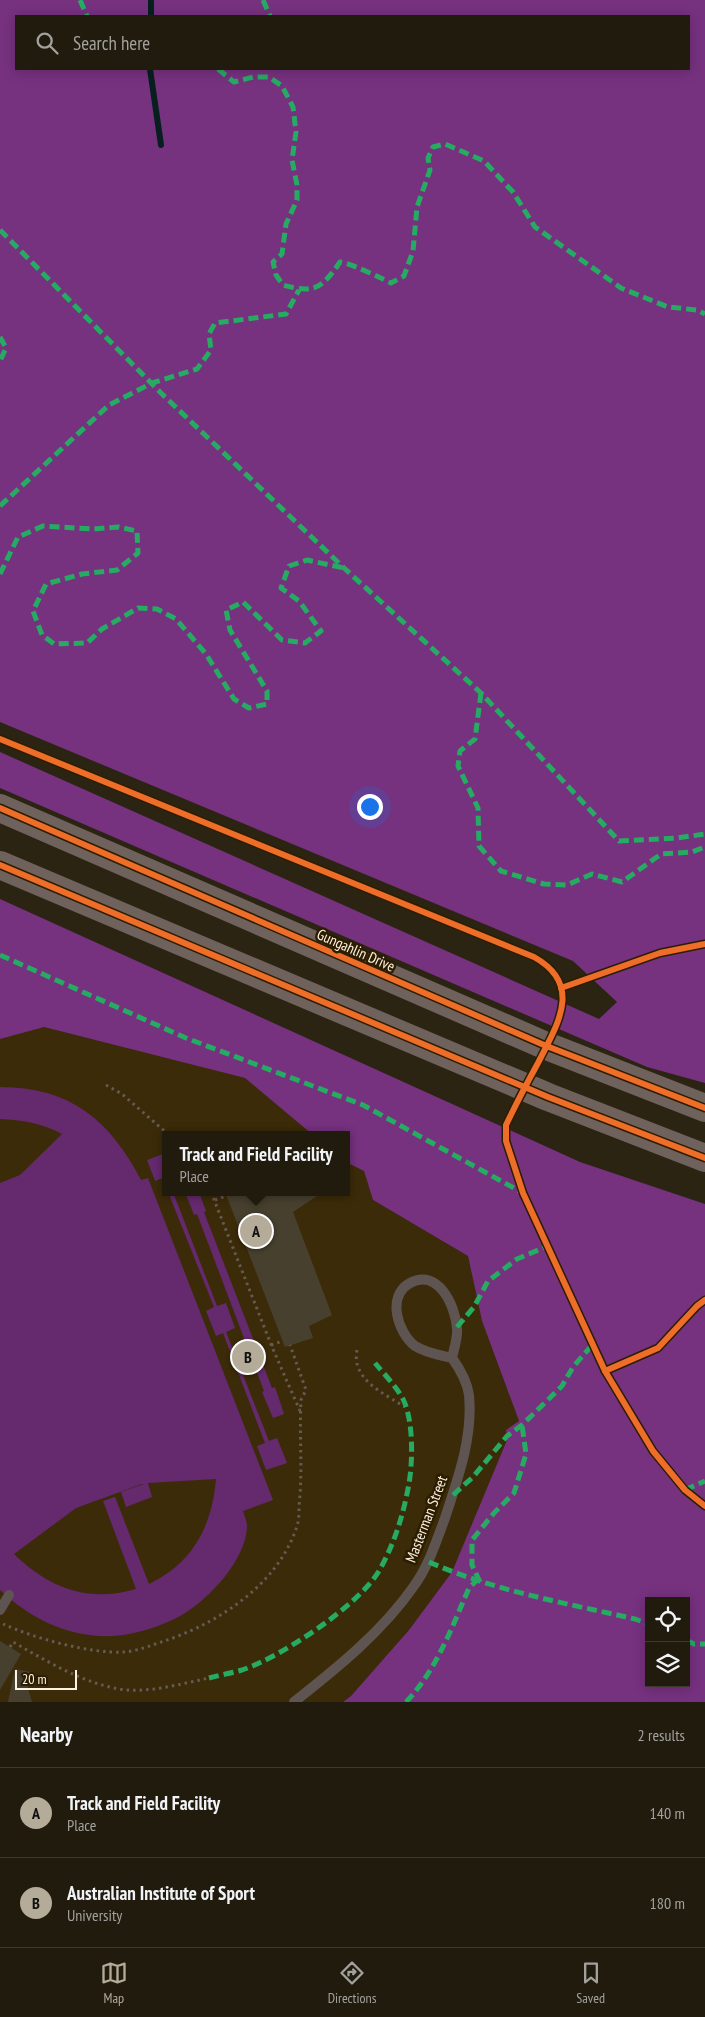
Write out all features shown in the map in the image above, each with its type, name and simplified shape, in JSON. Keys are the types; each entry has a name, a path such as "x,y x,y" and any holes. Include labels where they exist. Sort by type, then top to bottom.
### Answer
{"highway":[{"name":"Gungahlin Drive","path":"0,808 535,1041 705,1108"},
{"path":"0,865 548,1097 705,1158"}],"lane":[{"path":"420,1280 430,1281 450,1299 457,1327 452,1358 428,1353 414,1345 404,1334 397,1315 398,1302 402,1291 409,1284 420,1280"},
{"name":"Masterman Street","path":"294,1702 351,1656 386,1620 414,1586 429,1562 459,1475 464,1457 467,1433 468,1395 461,1371 452,1358"},
{"path":"0,1610 9,1595"}],"path":[{"path":"106,1085 122,1094 164,1131"},
{"path":"213,1196 271,1345 300,1412"},
{"path":"215,1200 226,1196"},
{"path":"271,1345 283,1341"},
{"path":"0,1623 31,1635 84,1648 124,1652 175,1638 208,1623 262,1583 289,1547 297,1526 301,1487 300,1412 301,1400 306,1390 290,1345"},
{"path":"357,1350 355,1360 360,1374 372,1385 405,1407"},
{"path":"10,1647 12,1642 75,1676 115,1688 138,1690 168,1687 209,1678"}],"shaded area":[{"path":"0,0 705,0 705,1083 647,1067 0,788 0,752 599,1019 617,1002 573,961 0,722"},
{"path":"0,899 580,1162 705,1204 705,1702 343,1702 351,1696 409,1630 452,1572 507,1440 506,1430 519,1421 482,1321 468,1256 373,1200 364,1171 350,1164 350,1131 308,1131 245,1078 44,1027 0,1039"},
{"path":"0,989 44,1027 245,1078 312,1131 162,1131 162,1196 350,1196 350,1160 364,1171 373,1200 468,1256 482,1321 519,1421 506,1430 507,1440 452,1572 409,1630 351,1696 343,1702 0,1702"},
{"path":"0,1087 47,1093 85,1111 101,1124 116,1140 141,1180 148,1178 273,1500 243,1511 247,1526 240,1552 225,1577 204,1599 182,1615 166,1623 139,1632 113,1636 97,1636 66,1630 38,1618 0,1590 0,1183 20,1175 62,1134 32,1123 0,1119","holes":["216,1479 214,1496 205,1527 198,1541 177,1565 149,1584 115,1497 103,1501 136,1589 102,1594 70,1590 41,1576 14,1554 76,1508 142,1484 144,1484 121,1492 126,1507 152,1497 148,1483"]},
{"path":"162,1154 162,1178 155,1181 147,1160"},
{"path":"170,1196 175,1196 217,1306 226,1303 235,1328 226,1332 269,1441 277,1438 287,1463 266,1470 257,1446 265,1443 223,1333 216,1336 206,1311 214,1307"},
{"path":"187,1196 200,1196 206,1211 204,1212 272,1388 275,1387 284,1414 273,1418 197,1214 194,1215"}],"building":[{"path":"227,1196 317,1196 293,1212 332,1315 309,1326 313,1338 285,1347"},
{"path":"0,1641 21,1654 0,1690"},
{"path":"15,1669 31,1672 28,1688 32,1702 8,1702"}],"waterway":[{"path":"151,0 151,15"},
{"path":"150,70 161,145"}],"marked path":[{"path":"80,0 87,15"},
{"path":"263,0 270,15"},
{"path":"219,70 234,82 253,77 269,77 282,86 293,107 296,132 292,160 297,185 297,200 286,224 282,254 273,262 276,275 283,285 303,289 317,287 328,278 340,262 357,267 391,283 404,276 413,251 417,207 430,170 428,158 433,147 445,144 484,161 513,192 535,227 621,288 668,307 697,310 705,314"},
{"path":"0,230 161,393 344,568 481,693 619,841 677,838 705,834"},
{"path":"0,506 109,405 152,383 197,369 211,350 209,334 215,323 286,314 299,290"},
{"path":"0,337 6,348 0,361"},
{"path":"0,574 18,537 43,526 93,529 118,527 137,531 138,553 117,570 82,574 46,584 33,611 42,635 54,644 87,643 102,629 138,608 157,609 176,619 206,654 234,699 249,708 267,704 267,691 230,630 226,610 243,602 282,640 305,643 321,631 299,601 281,588 289,566 307,560 344,568"},
{"path":"481,693 475,739 460,751 458,766 478,808 479,846 501,871 544,884 567,885 592,874 622,882 661,854 692,852 705,847"},
{"path":"0,955 186,1038 363,1105 523,1193"},
{"path":"457,1327 474,1307 488,1281 517,1259 548,1246"},
{"path":"453,1495 473,1477 507,1436 522,1425 562,1386 573,1367 593,1344"},
{"path":"209,1678 242,1670 277,1654 297,1642 337,1614 369,1585 379,1571 397,1531 406,1500 410,1479 412,1443 407,1408 403,1399 375,1363"},
{"path":"480,1582 472,1565 472,1540 494,1513 514,1493 526,1454 522,1425"},
{"path":"685,1490 705,1481"},
{"path":"429,1562 505,1589 645,1623"},
{"path":"406,1702 417,1690 435,1663 469,1588 476,1581"},
{"path":"690,1642 705,1644"}],"cycle path":[{"path":"0,739 534,957 549,968 558,980 562,993 562,1006 552,1034 506,1125 506,1141 523,1193 605,1371 653,1451 685,1490 705,1506"},
{"path":"0,808 544,1045 705,1108"},
{"path":"0,865 548,1097 705,1158"},
{"path":"561,988 660,953 705,944"},
{"path":"605,1371 658,1348 697,1306 705,1300"}],"place":[{"name":"Track and Field Facility","path":"256,1231"},
{"name":"Australian Institute of Sport","path":"248,1357"}]}
